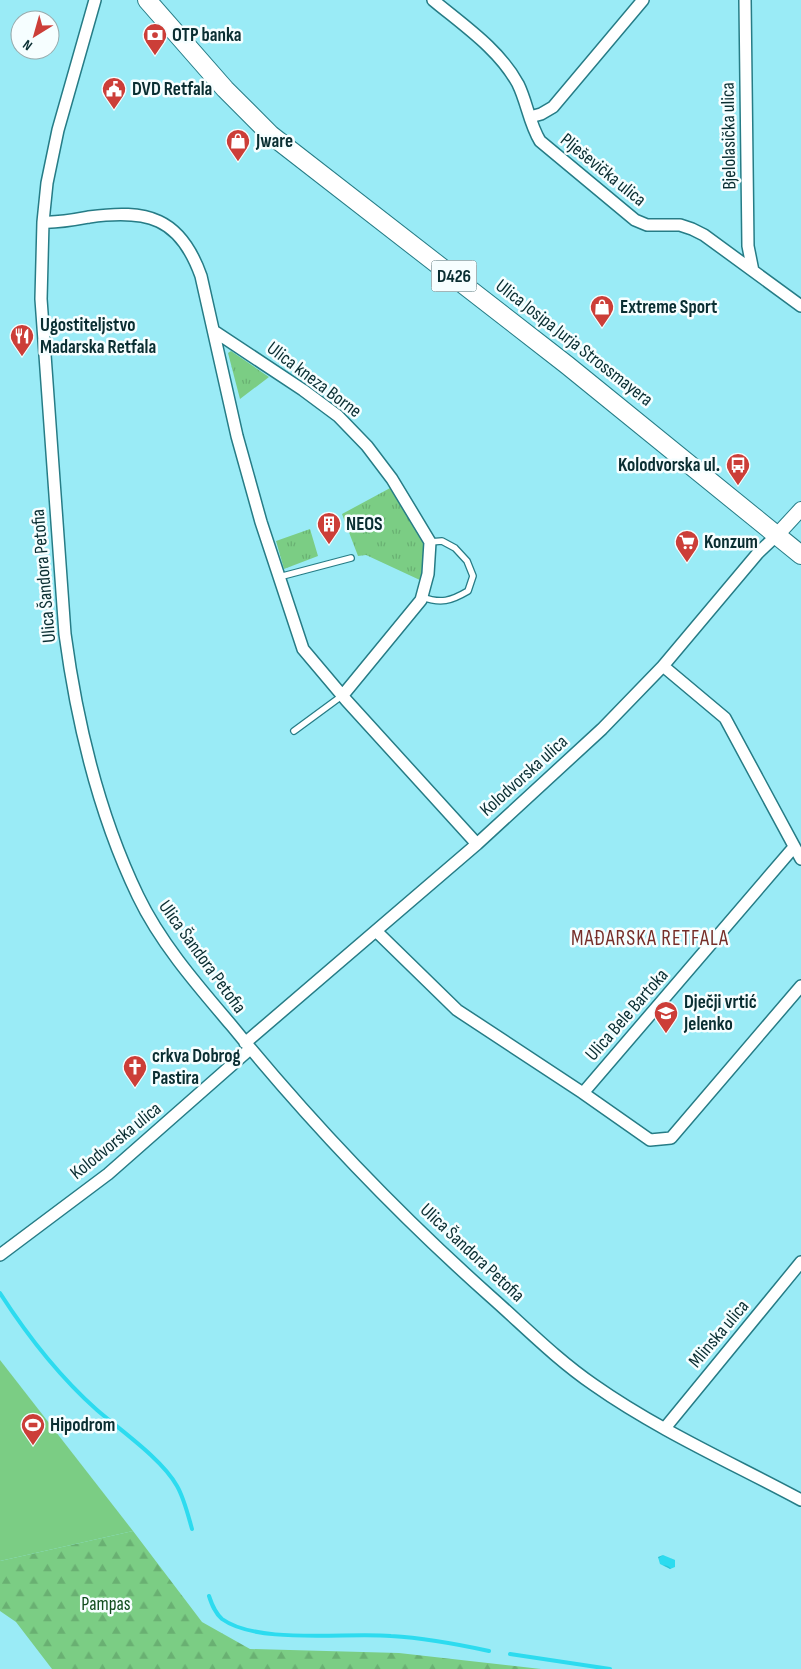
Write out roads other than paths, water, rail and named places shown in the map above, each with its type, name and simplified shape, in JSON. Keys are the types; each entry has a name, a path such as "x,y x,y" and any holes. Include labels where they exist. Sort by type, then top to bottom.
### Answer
{"main road":[{"name":"Ulica Josipa Jurja Strossmayera","path":"147,0 226,89 271,135 568,365 801,555"}],"street":[{"name":"Ulica Šandora Petofia","path":"96,0 58,130 47,183 43,222 41,299 65,634 81,727 112,833 139,898 174,953 248,1046 322,1132 452,1261 591,1384 665,1428 801,1500"},
{"name":"Plješevička ulica","path":"433,0 505,64 518,85 534,130 550,151 635,220 647,225 680,226 692,229 801,306"},
{"path":"530,117 542,114 552,107 643,0"},
{"name":"Bjelolasička ulica","path":"745,0 748,246 753,271"},
{"path":"43,222 116,215 143,216 174,230 185,241 194,256 214,331 237,436 279,577 303,648 477,844"},
{"name":"Ulica kneza Borne","path":"214,331 338,416 367,446 392,479 430,542"},
{"name":"Kolodvorska ulica","path":"0,1255 115,1168 376,931 477,844 602,729 663,666 758,553 801,509"},
{"path":"343,695 422,597 428,574 430,542"},
{"path":"663,666 725,718 801,859"},
{"name":"Ulica Bele Bartoka","path":"583,1093 794,847"},
{"path":"376,931 457,1010 583,1093 650,1140 670,1138 801,986"},
{"name":"Mlinska ulica","path":"665,1428 801,1262"}],"lane":[{"path":"422,597 438,602 449,602 468,592 473,576 467,561 455,548 442,541 430,542"},
{"path":"279,577 351,558"},
{"path":"294,732 343,695"}],"water":[{"path":"663,1555 675,1560 675,1567 670,1569 660,1564 658,1557"}],"waterway":[{"path":"0,1293 33,1340 70,1384 97,1410 151,1455 170,1476 182,1496 192,1529"},
{"path":"209,1596 222,1619 238,1627 257,1632 304,1636 373,1635 403,1637 489,1651"},
{"path":"510,1654 610,1669"}],"place":[{"name":"OTP banka","path":"155,56"},
{"name":"DVD Retfala","path":"114,110"},
{"name":"Jware","path":"238,162"},
{"name":"Extreme Sport","path":"602,328"},
{"name":"Ugostiteljstvo Madarska Retfala","path":"22,357"},
{"name":"Kolodvorska ul.","path":"738,486"},
{"name":"NEOS","path":"329,545"},
{"name":"Konzum","path":"687,563"},
{"name":"Dječji vrtić Jelenko","path":"666,1034"},
{"name":"crkva Dobrog Pastira","path":"135,1088"},
{"name":"Hipodrom","path":"33,1446"}],"district":[{"name":"MAĐARSKA RETFALA","path":"650,938"}],"park label":[{"name":"Pampas","path":"106,1604"}]}
